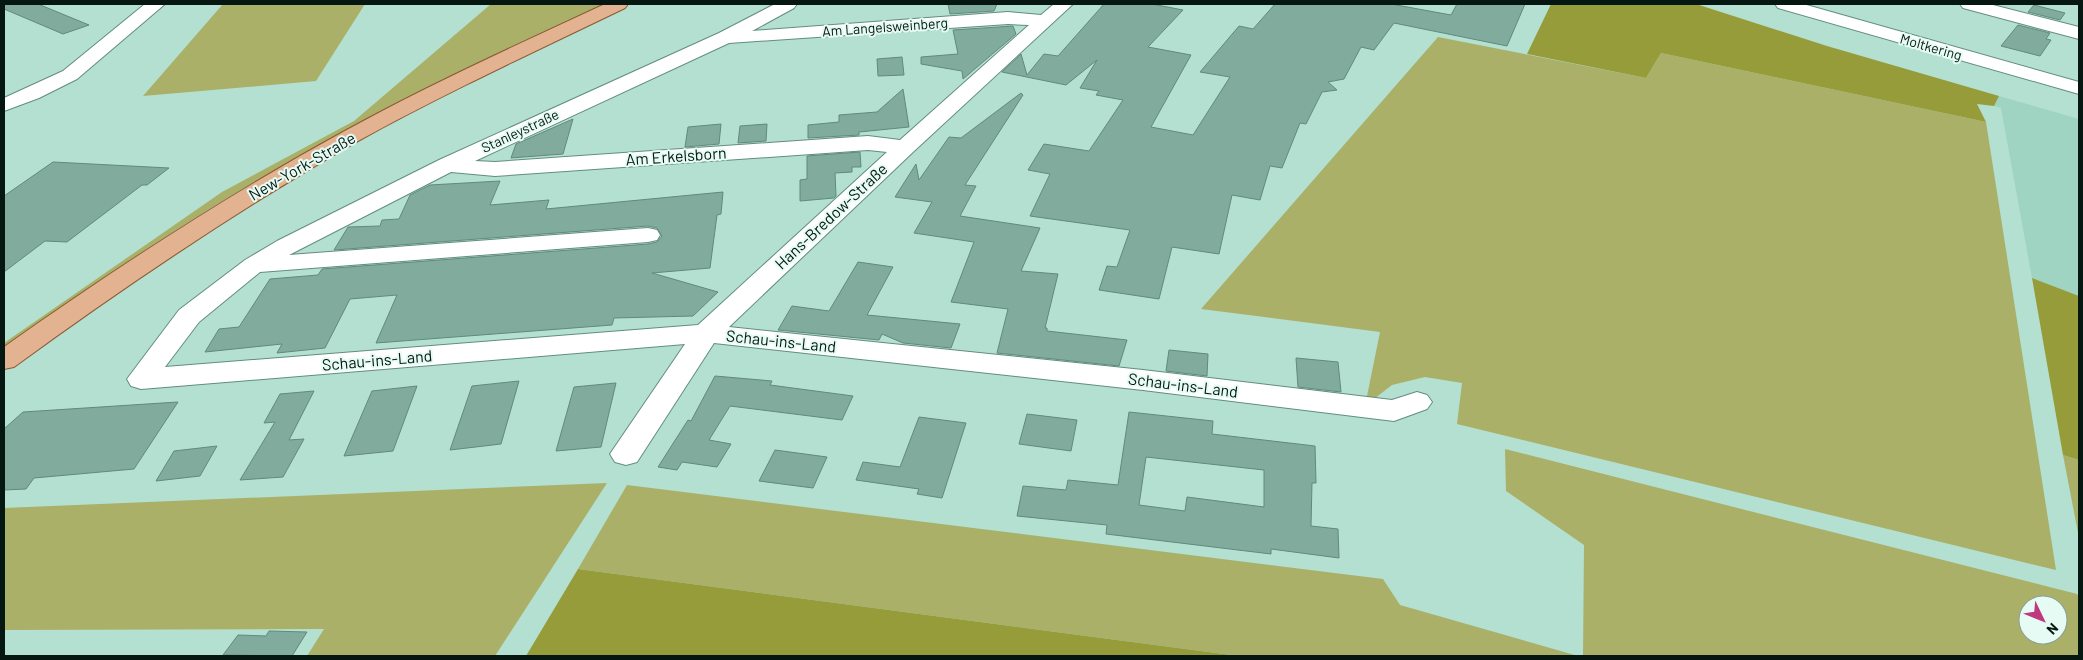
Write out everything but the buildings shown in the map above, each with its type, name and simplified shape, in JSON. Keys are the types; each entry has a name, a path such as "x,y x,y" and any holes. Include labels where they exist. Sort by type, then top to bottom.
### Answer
{"main road":[{"name":"New-York-Straße","path":"4,360 168,247 294,170 408,107 619,4"}],"street":[{"path":"4,104 32,94 70,76 156,4"},
{"name":"Stanleystraße","path":"141,379 189,316 254,265 303,236 447,165 726,37 788,4"},
{"name":"Hans-Bredow-Straße","path":"626,454 706,333 904,147 1064,4"},
{"name":"Moltkering","path":"1784,4 2079,88"},
{"path":"1969,4 2079,32"},
{"name":"Am Langelsweinberg","path":"726,37 757,37 1008,18 1044,21"},
{"name":"Am Erkelsborn","path":"447,165 495,168 868,143 904,147"},
{"path":"254,265 648,235"},
{"name":"Schau-ins-Land","path":"141,379 706,333 1133,379 1394,411 1417,402"}],"shaded area":[{"path":"1999,96 2079,119 2079,296 2032,278 2001,108 1994,106"}],"green space":[{"path":"223,4 365,4 316,81 143,96"},
{"path":"491,4 604,4 403,102 256,181 130,260 4,348 4,343 222,192 354,121"},
{"path":"1551,4 1696,4 1827,46 1999,96 1994,106 1977,104 1986,122 1661,53 1646,78 1527,54"},
{"path":"1438,37 1646,78 1661,53 1986,122 2056,570 1457,424 1462,383 1425,377 1392,385 1365,406 1380,332 1201,309"},
{"path":"2032,278 2079,296 2079,460 2063,455"},
{"path":"1505,449 2077,594 2079,597 2079,656 1583,656 1584,545 1506,491"},
{"path":"2063,455 2079,460 2079,538"},
{"path":"607,483 495,656 307,656 324,629 4,630 4,508"},
{"path":"627,485 1383,579 1400,605 1578,656 1239,656 578,569"},
{"path":"578,569 1239,656 526,656"}]}
